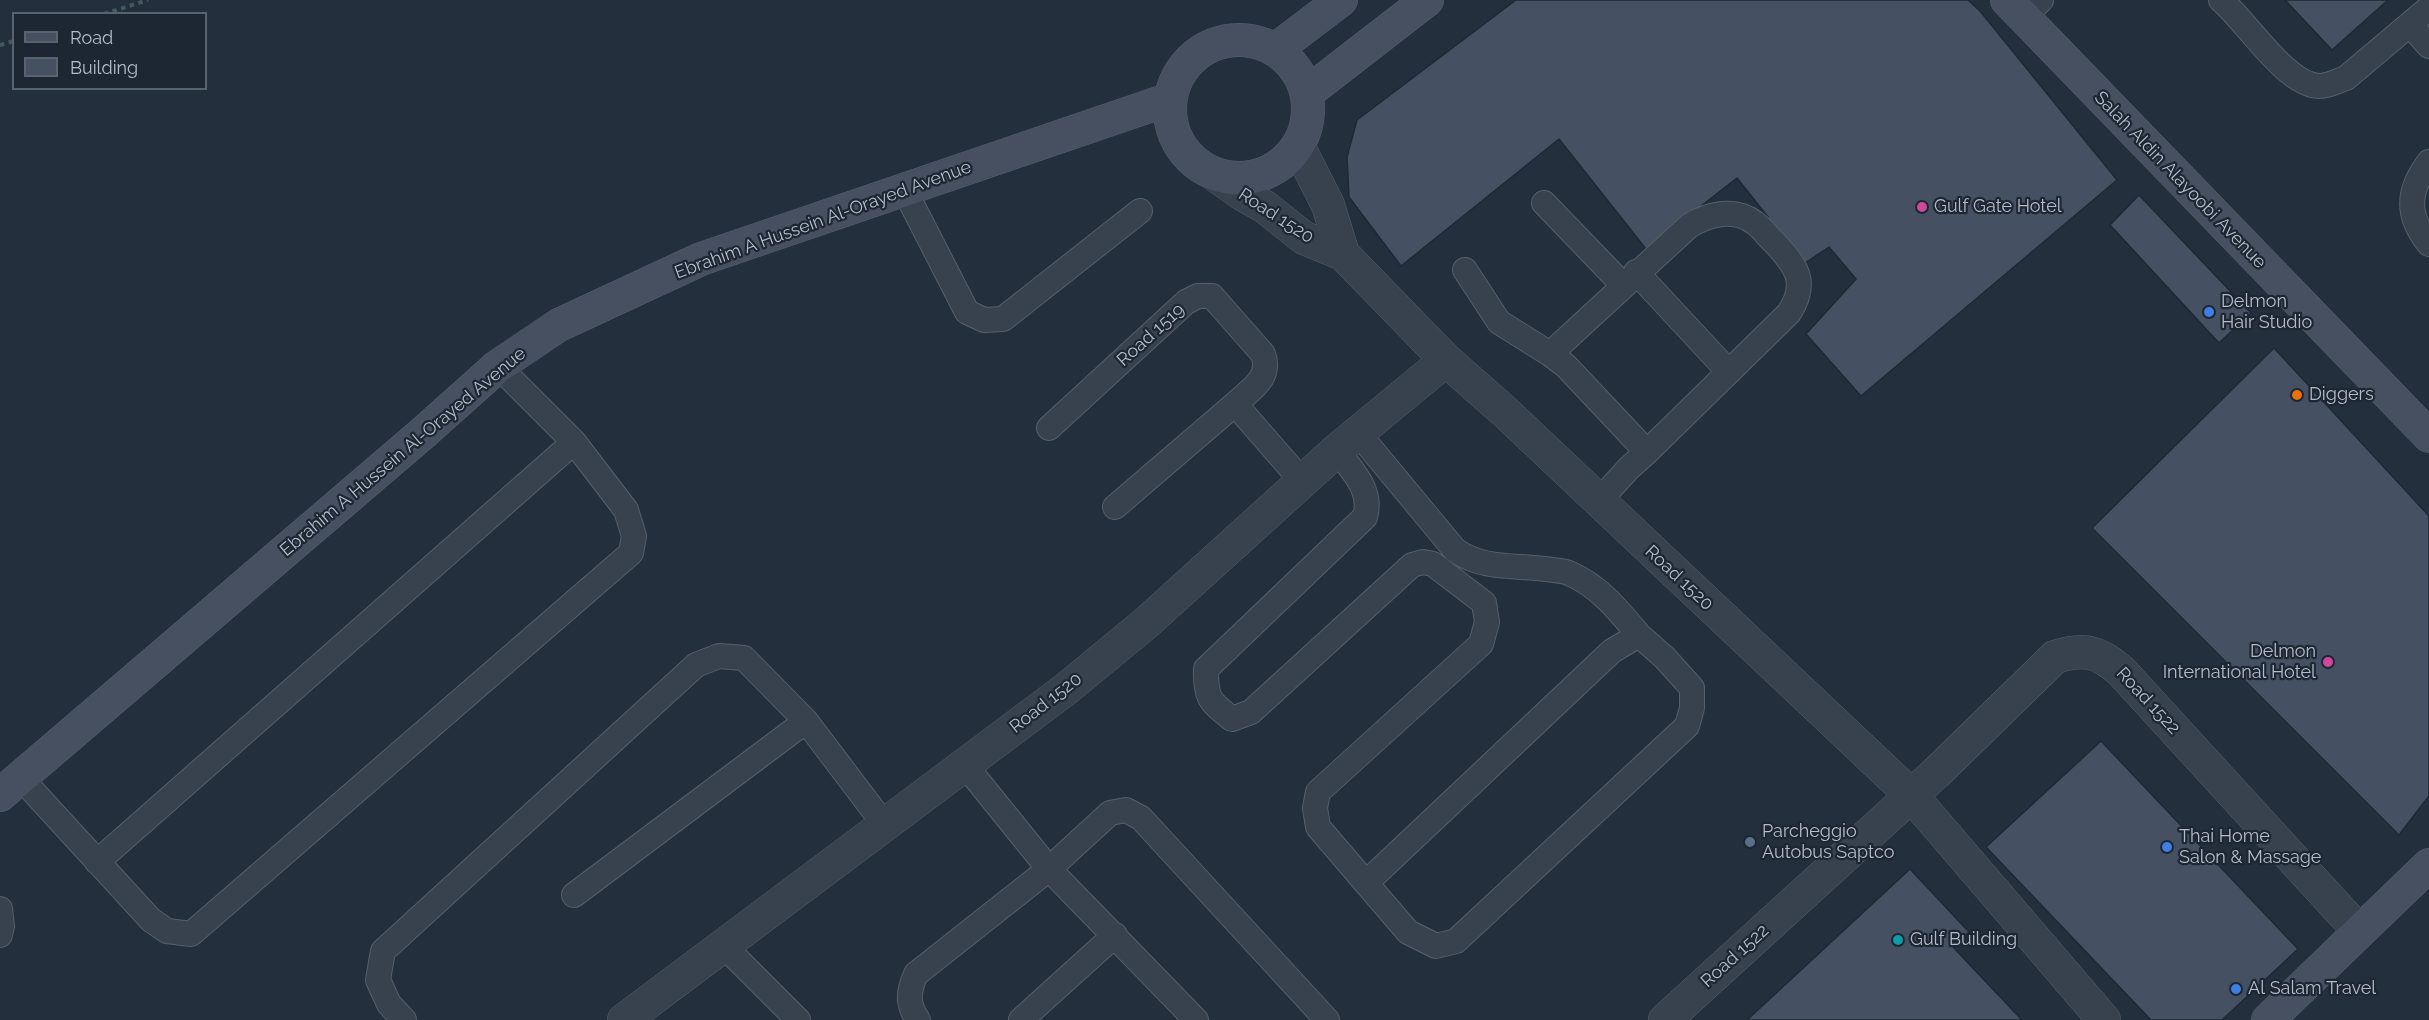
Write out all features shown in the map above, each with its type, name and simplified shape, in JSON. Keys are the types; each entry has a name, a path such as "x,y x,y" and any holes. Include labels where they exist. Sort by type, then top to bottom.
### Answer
{"street":[{"path":"1275,50 1341,0"},
{"path":"1307,93 1427,0"},
{"name":"Salah Aldin Alayoobi Avenue","path":"2023,6 2429,436"},
{"path":"1238,40 1257,42 1275,50 1290,61 1307,93 1309,111 1306,129 1298,146 1285,161 1269,172 1250,177 1230,178 1211,172 1196,163 1183,150 1174,134 1170,117 1170,99 1175,80 1186,64 1201,51 1218,43 1238,40"},
{"name":"Ebrahim A Hussein Al-Orayed Avenue","path":"10,786 414,441 498,366 559,325 701,260 1170,99"},
{"name":"Road 1520","path":"1298,146 1307,159 1328,205 1343,254"},
{"name":"Road 1520","path":"1211,172 1265,207 1304,238 1343,254 1446,360 1504,411 1912,796"},
{"name":"Road 1520","path":"624,1020 1066,689 1146,623 1302,481 1446,360"},
{"name":"Road 1522","path":"1665,1020 1912,796 2055,657 2072,652 2091,652 2108,659 2121,671 2359,931"},
{"path":"1912,796 2104,1020"},
{"path":"2273,1018 2359,931 2429,865"}],"lane":[{"path":"2237,5 2282,68 2301,80 2317,86 2346,78 2429,8"},
{"path":"2410,25 2429,46"},
{"path":"2429,162 2413,188 2412,206 2415,221 2429,244"},
{"path":"904,189 967,312 984,320 1004,319 1140,211"},
{"path":"1544,203 1630,279 1729,372"},
{"path":"1550,354 1689,226 1714,214 1728,214 1754,222 1796,269 1799,292 1796,303 1789,313 1629,468 1598,502"},
{"path":"1465,270 1499,322 1566,366 1647,452"},
{"name":"Road 1519","path":"1050,428 1186,302 1198,296 1212,296 1263,354 1267,365 1265,375 1235,404"},
{"path":"10,786 97,862 151,920 167,931 191,934 631,553 634,536 626,510 574,442 498,366"},
{"path":"1115,507 1235,404 1302,481"},
{"path":"97,862 574,442"},
{"path":"1348,442 1455,550 1468,560 1570,573 1605,594 1639,635 1665,658 1692,688 1692,708 1688,726 1456,941 1436,946 1408,932 1386,908 1367,882 1318,827 1315,807 1318,792 1480,644 1487,622 1484,603 1433,564 1423,562 1412,565 1251,712 1232,719 1212,704 1206,689 1206,669 1365,517 1369,505 1348,442"},
{"path":"1367,882 1612,651 1639,635"},
{"path":"404,1020 389,1004 378,980 383,951 696,665 719,656 744,658 806,721 884,824"},
{"path":"574,895 806,721"},
{"path":"965,765 1049,869 1196,1020"},
{"path":"918,1020 912,1011 909,990 916,974 1049,869 1110,813 1126,810 1141,818 1327,1020"},
{"path":"0,909 2,926 0,935"},
{"path":"1021,1020 1115,935"},
{"path":"723,945 798,1020"}],"path":[{"path":"110,12 148,0"}],"building":[{"name":"Gulf Gate Hotel","path":"1516,0 1968,0 1980,11 2117,180 1861,396 1806,334 1856,279 1829,247 1805,263 1766,221 1768,217 1737,178 1646,249 1559,139 1401,266 1349,197 1347,157 1357,120"},
{"path":"2285,0 2388,0 2332,50"},
{"path":"2139,195 2251,313 2219,343 2110,225"},
{"name":"Delmon International Hotel","path":"2274,348 2429,516 2429,796 2399,835 2092,528"},
{"path":"2101,741 2298,949 2222,1020 2151,1020 1986,847"},
{"name":"Gulf Building","path":"1910,869 1969,932 1953,947 2022,1020 1747,1020"}],"place":[{"name":"Gulf Gate Hotel","path":"1922,207"},
{"name":"Delmon Hair Studio","path":"2209,312"},
{"name":"Diggers","path":"2297,395"},
{"name":"Delmon International Hotel","path":"2328,662"},
{"name":"Parcheggio Autobus Saptco","path":"1750,842"},
{"name":"Thai Home Salon & Massage","path":"2167,847"},
{"name":"Gulf Building","path":"1898,940"},
{"name":"Al Salam Travel","path":"2236,989"}]}
